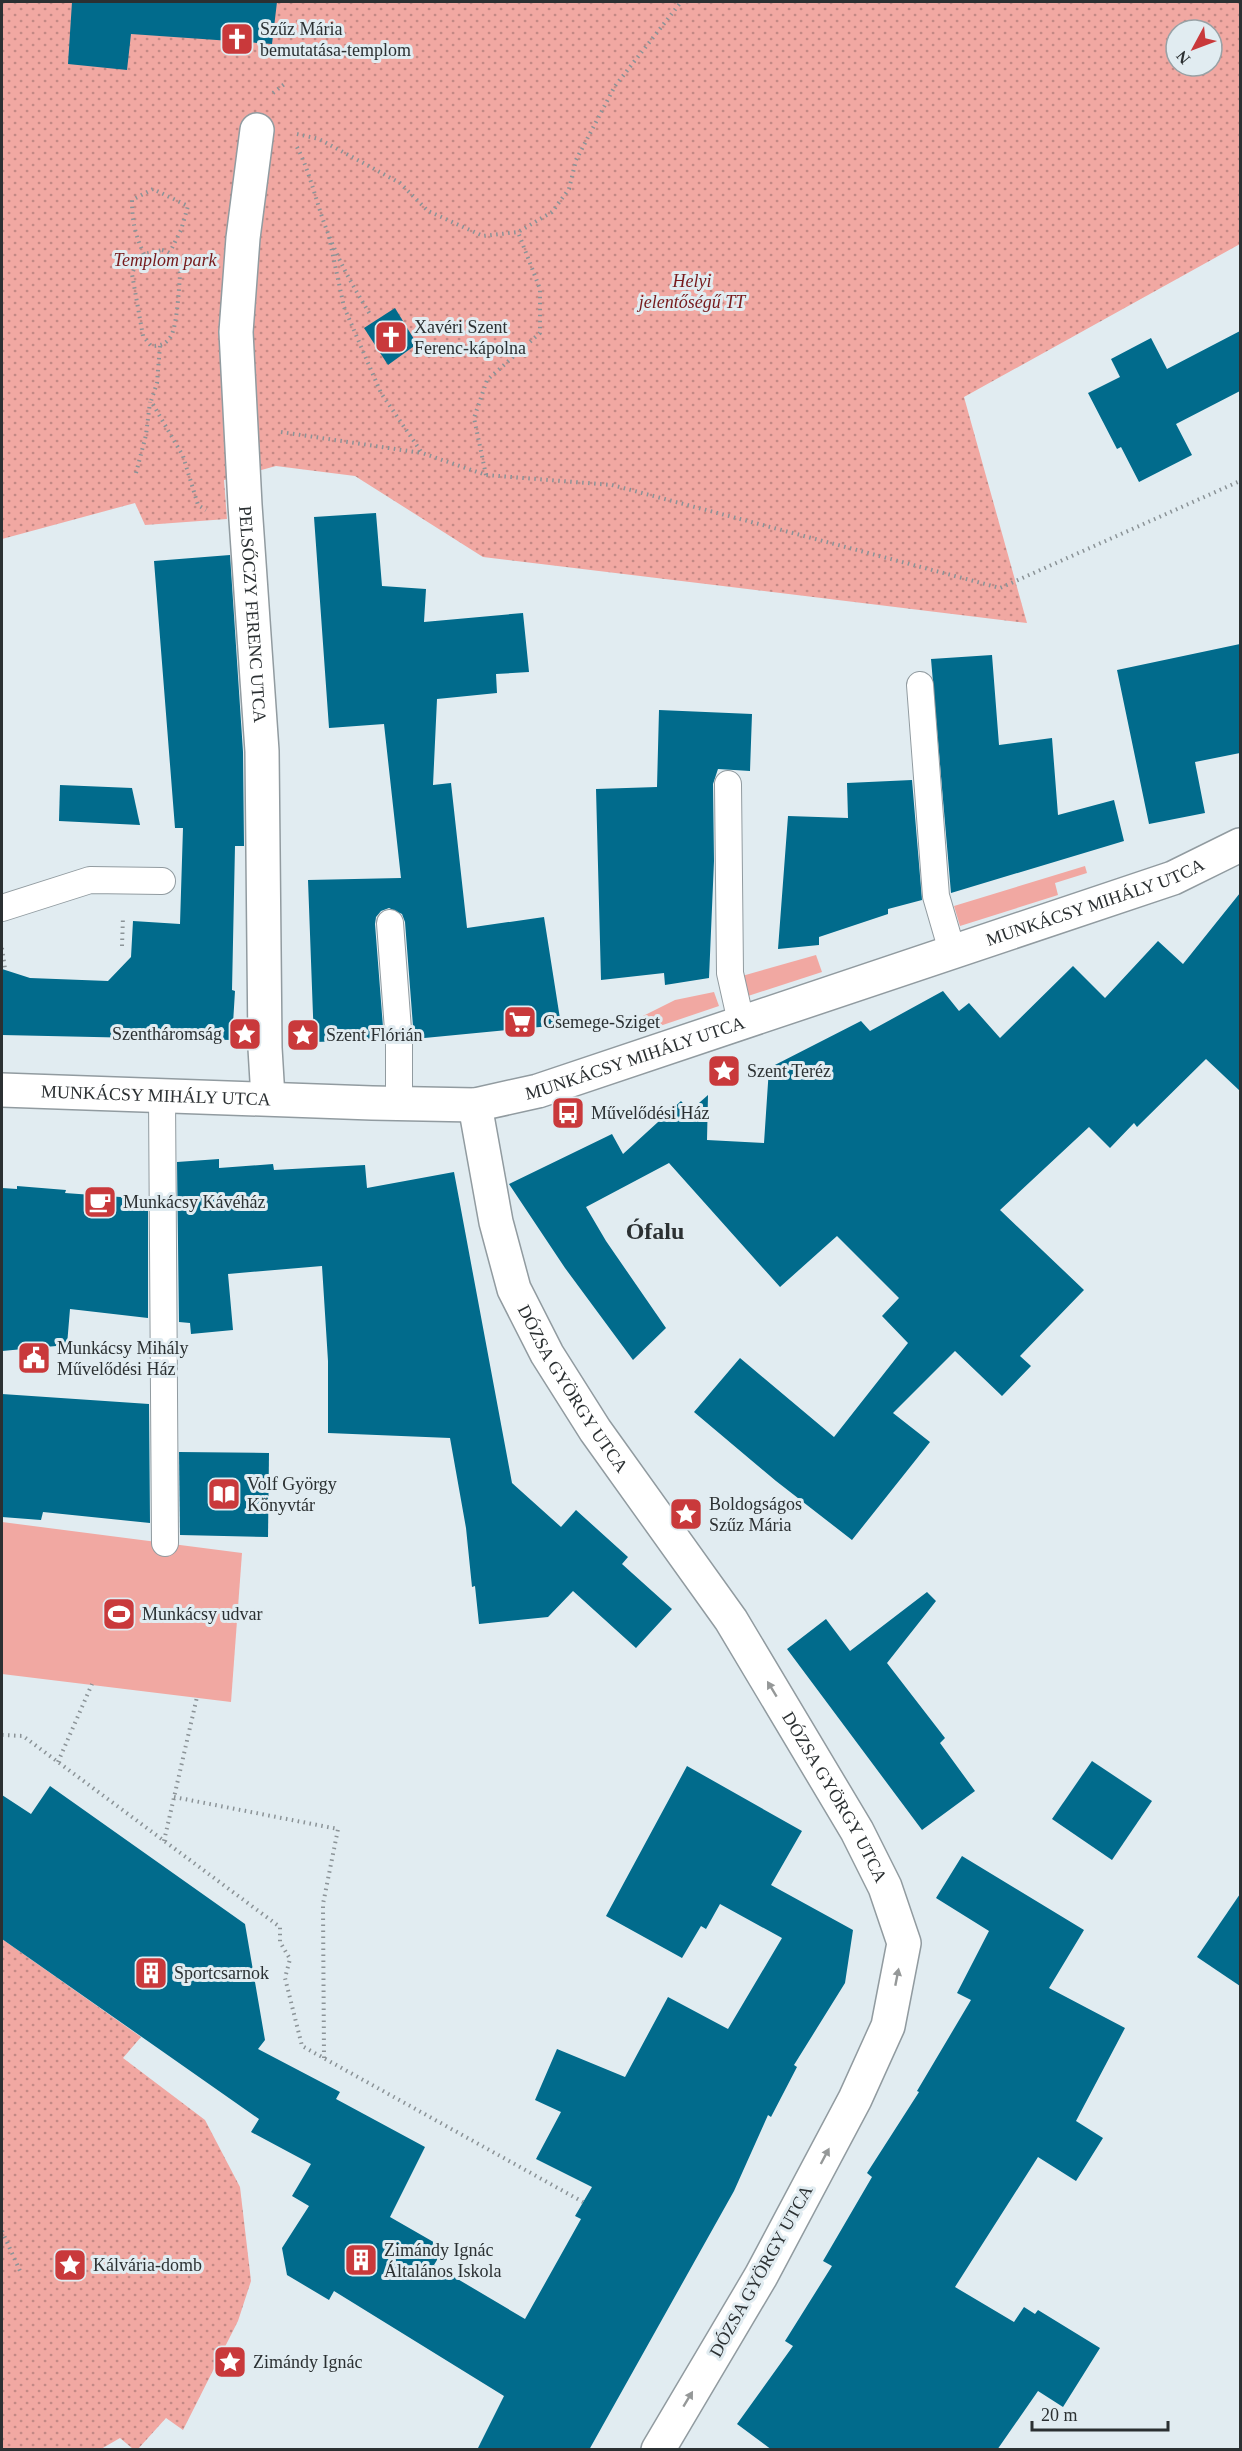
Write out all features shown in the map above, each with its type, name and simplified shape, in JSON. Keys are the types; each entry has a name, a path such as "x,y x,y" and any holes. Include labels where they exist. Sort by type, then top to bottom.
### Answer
{"street":[{"name":"PELSŐCZY FERENC UTCA","path":"261,115 243,238 236,332 262,751 265,1048 268,1098"},
{"name":"MUNKÁCSY MIHÁLY UTCA","path":"2,1090 475,1105 538,1091 1173,878 1240,845"},
{"name":"DÓZSA GYÖRGY UTCA","path":"475,1105 496,1222 514,1289 547,1354 595,1430 735,1628 857,1831 885,1887 904,1943 888,2026 855,2099 761,2276 658,2450"}],"lane":[{"path":"920,685 936,896 952,951"},
{"path":"728,784 730,973 741,1022"},
{"path":"2,908 90,880 162,881"},
{"path":"390,923 399,1043 399,1104"},
{"path":"162,1096 165,1543"}],"path":[{"path":"422,453 381,393 348,318 329,237 309,169 290,132 319,139 400,183 428,211 483,236 518,232 552,212 569,189 576,160 615,86 681,2"},
{"path":"261,115 287,82"},
{"path":"144,254 132,220 132,200 153,189 188,206 181,230 170,252"},
{"path":"486,475 474,418 487,380 540,333 540,290 518,232"},
{"path":"329,237 355,290 371,316"},
{"path":"152,251 170,252 179,265 180,275 173,333 160,346 151,346 142,336 132,274 137,261 144,254 152,251"},
{"path":"136,473 146,435 150,401 157,383 160,346"},
{"path":"150,401 183,456 198,505"},
{"path":"242,426 422,453 486,475 612,485 1000,588 1240,480"},
{"path":"123,921 123,946"},
{"path":"2,948 5,969"},
{"path":"57,1762 92,1684"},
{"path":"164,1841 197,1697"},
{"path":"2,1735 23,1736 280,1926 280,1942 290,1959 285,1978 302,2046 583,2202"},
{"path":"174,1797 338,1829 323,1904 324,2058"},
{"path":"2,2231 20,2271"}],"green space":[{"name":"Helyi jelentőségű TT","path":"2,2 1240,2 1240,244 964,397 1027,623 483,557 355,476 276,466 224,480 227,519 145,525 135,503 2,539"},
{"path":"1085,866 1087,873 1055,883 1058,895 960,926 954,906"},
{"path":"816,955 822,972 748,996 742,976"},
{"path":"714,992 719,1006 648,1030 643,1016 675,1000"},
{"name":"Munkácsy udvar","path":"2,1522 242,1553 231,1702 2,1674"},
{"path":"2,1939 141,2037 123,2058 205,2120 240,2187 251,2281 238,2321 183,2430 166,2418 138,2449 133,2449 120,2438 101,2449 2,2449"}],"building":[{"name":"Szűz Mária bemutatása-templom","path":"72,2 277,2 272,44 131,34 127,70 68,64"},
{"name":"Xavéri Szent Ferenc-kápolna","path":"395,308 417,344 388,365 364,328"},
{"path":"1240,331 1240,391 1176,424 1192,455 1139,482 1121,447 1117,449 1088,393 1120,377 1111,359 1151,338 1167,369"},
{"path":"376,513 382,586 426,589 424,622 523,613 529,672 496,674 497,693 437,699 433,785 451,783 467,928 544,917 561,1025 414,1039 405,922 402,914 389,908 381,911 376,917 375,924 384,1040 314,1042 308,880 401,878 384,724 329,728 314,517"},
{"path":"230,555 243,752 244,846 235,846 232,990 235,991 232,1040 2,1035 2,969 30,978 108,981 131,957 133,921 180,924 183,828 175,828 154,561"},
{"path":"1240,644 1240,753 1195,762 1205,813 1149,824 1117,670"},
{"path":"992,655 999,745 1052,738 1058,815 1114,800 1124,841 951,893 931,659"},
{"path":"659,710 752,714 750,771 718,769 713,784 714,861 709,978 665,985 664,973 601,980 596,789 657,787"},
{"path":"912,780 922,900 888,909 888,914 819,937 819,945 778,949 788,816 848,818 847,783"},
{"path":"60,785 132,788 140,825 59,821"},
{"path":"1240,893 1240,1091 1206,1059 1137,1127 1134,1123 1110,1148 1089,1127 1000,1210 1084,1290 1020,1356 1031,1366 1002,1396 955,1351 893,1413 930,1442 852,1540 776,1481 694,1412 740,1358 834,1437 908,1343 882,1316 899,1298 837,1236 780,1287 669,1163 586,1207 606,1241 666,1328 633,1360 565,1268 509,1184 612,1134 623,1154 681,1101 690,1111 708,1095 707,1140 764,1143 769,1068 861,1021 870,1031 943,991 959,1011 969,1003 1000,1038 1073,966 1105,998 1158,941 1183,964"},
{"path":"219,1159 219,1168 273,1164 274,1170 365,1165 367,1188 454,1172 512,1483 561,1527 576,1510 628,1557 622,1564 672,1609 636,1648 573,1591 548,1617 479,1624 475,1586 472,1587 466,1528 450,1438 328,1433 328,1361 322,1266 228,1274 233,1330 191,1334 190,1323 179,1322 177,1162"},
{"path":"17,1186 66,1190 65,1193 148,1199 148,1318 70,1309 67,1345 2,1351 2,1188 17,1189"},
{"path":"2,1394 149,1404 150,1523 43,1512 41,1520 2,1517"},
{"name":"Volf György Könyvtár","path":"179,1452 269,1453 268,1537 180,1535"},
{"path":"927,1592 936,1601 887,1663 945,1738 940,1743 975,1791 922,1830 787,1649 826,1619 850,1651"},
{"path":"1092,1761 1152,1801 1112,1860 1052,1819"},
{"path":"687,1766 802,1831 771,1885 853,1930 845,1983 794,2065 797,2067 771,2117 768,2115 734,2191 589,2450 477,2450 504,2396 334,2291 329,2300 287,2275 282,2248 309,2206 292,2196 311,2164 251,2132 259,2119 2,1939 2,1795 31,1814 50,1786 245,1924 265,2040 258,2049 340,2092 336,2099 425,2147 390,2217 444,2248 434,2265 525,2319 581,2219 575,2216 592,2187 536,2159 561,2112 535,2100 557,2049 625,2077 668,1997 728,2029 782,1938 720,1904 706,1929 701,1926 682,1958 606,1916"},
{"path":"962,1856 1084,1930 1049,1988 1125,2028 1076,2121 1103,2138 1076,2181 1038,2157 955,2287 1014,2322 1024,2307 1035,2314 1038,2310 1100,2348 1063,2407 1038,2391 997,2450 772,2450 737,2424 793,2346 785,2341 832,2266 823,2261 872,2177 867,2173 919,2092 917,2091 971,2000 957,1993 989,1931 936,1898"},
{"path":"1240,1894 1240,1986 1197,1957"}],"place":[{"name":"Szűz Mária bemutatása-templom","path":"237,39"},
{"name":"Xavéri Szent Ferenc-kápolna","path":"391,337"},
{"name":"Csemege-Sziget","path":"520,1022"},
{"name":"Szentháromság","path":"245,1034"},
{"name":"Szent Flórián","path":"303,1035"},
{"name":"Szent Teréz","path":"724,1071"},
{"name":"Művelődési Ház","path":"568,1113"},
{"name":"Munkácsy Kávéház","path":"100,1202"},
{"name":"Munkácsy Mihály Művelődési Ház","path":"34,1358"},
{"name":"Volf György Könyvtár","path":"224,1494"},
{"name":"Boldogságos Szűz Mária","path":"686,1514"},
{"name":"Munkácsy udvar","path":"119,1614"},
{"name":"Sportcsarnok","path":"151,1973"},
{"name":"Zimándy Ignác Általános Iskola","path":"361,2260"},
{"name":"Kálvária-domb","path":"70,2265"},
{"name":"Zimándy Ignác","path":"230,2362"}],"district":[{"name":"Ófalu","path":"655,1231"}],"park label":[{"name":"Templom park","path":"165,260"}]}
